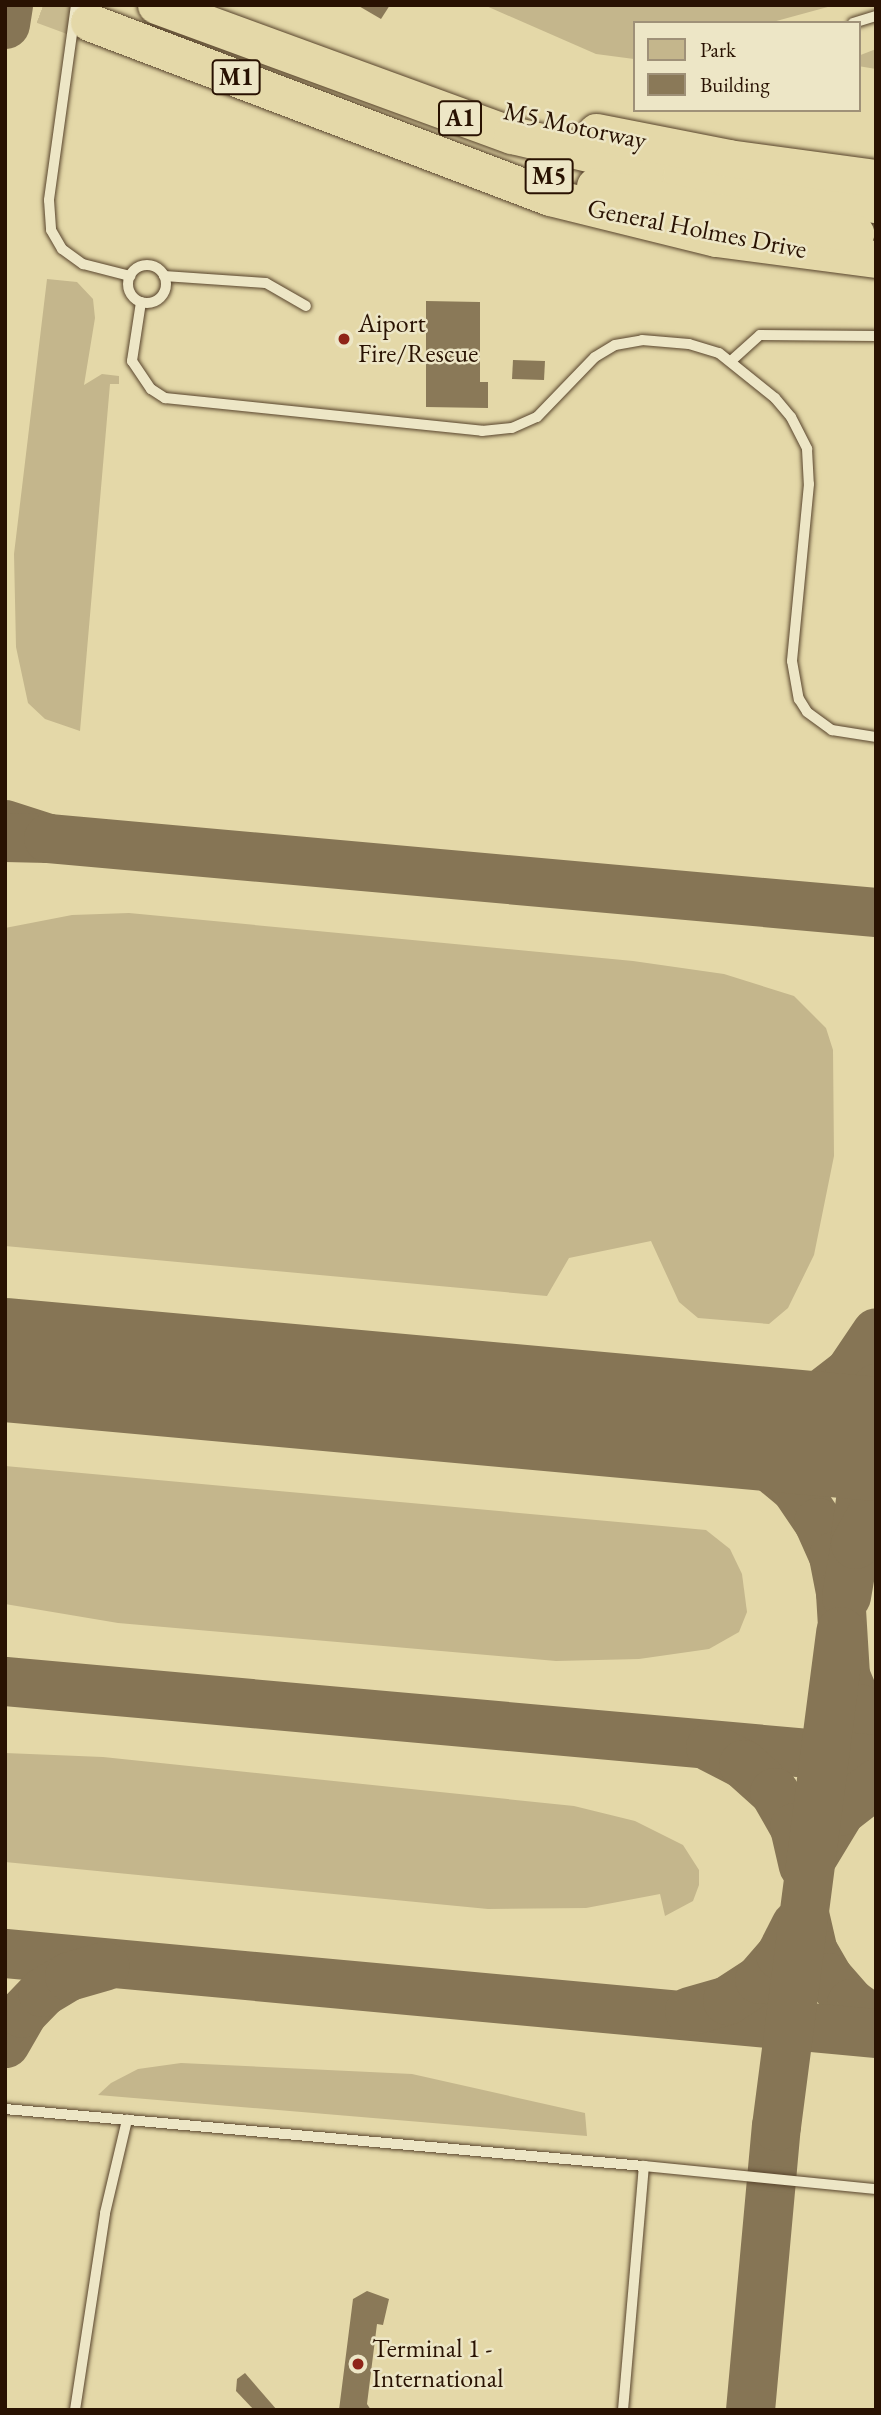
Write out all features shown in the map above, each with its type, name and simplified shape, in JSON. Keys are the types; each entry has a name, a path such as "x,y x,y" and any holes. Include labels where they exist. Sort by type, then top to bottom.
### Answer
{"highway":[{"name":"General Holmes Drive","path":"156,5 512,135 681,175 876,204"},
{"name":"M5 Motorway","path":"162,5 409,86 518,115 728,158 876,178"},
{"name":"General Holmes Drive","path":"82,14 384,132 456,165 639,222 716,238 876,259"},
{"name":"M5 Motorway","path":"384,132 565,180 717,212 876,235"}],"lane":[{"path":"82,14 49,201 51,230 62,249 83,264 130,276"},
{"path":"164,276 166,289 159,299 141,302 131,294 130,276 138,268 150,266 164,276 265,283 306,306"},
{"path":"141,302 132,361 150,388 185,403 498,431 537,417 595,357 615,345 642,340 689,344 731,361 783,407 807,449 809,484 792,661 794,687 817,722 832,730 876,737"},
{"path":"731,361 760,335 876,336"},
{"path":"5,2109 876,2189"},
{"path":"75,2410 105,2213 127,2120"},
{"path":"623,2410 644,2166"}],"green space":[{"path":"484,5 835,5 776,21 632,21 632,59 596,54"},
{"path":"876,49 876,69 860,66 860,55"},
{"path":"47,279 77,282 93,299 95,318 84,385 102,374 119,376 119,384 110,384 80,731 45,719 28,703 16,647 14,554"},
{"path":"129,913 633,961 724,974 794,996 826,1028 833,1050 834,1156 814,1255 788,1308 769,1324 698,1318 679,1302 651,1241 569,1258 547,1296 5,1246 5,928 72,915"},
{"path":"5,1466 706,1530 730,1549 742,1574 747,1612 739,1632 709,1649 639,1659 556,1661 118,1623 5,1604"},
{"path":"5,1753 103,1757 574,1806 635,1821 683,1845 699,1870 699,1885 693,1901 665,1916 660,1894 586,1908 488,1909 5,1862"},
{"path":"181,2063 412,2074 585,2113 587,2136 98,2095 111,2083 138,2069"}],"building":[{"path":"357,5 390,5 381,19"},
{"path":"426,301 480,302 480,382 488,382 488,408 426,407"},
{"path":"513,360 545,361 544,380 512,379"},
{"name":"Terminal 1 - International","path":"367,2291 389,2299 383,2325 377,2324 367,2404 371,2410 339,2410 353,2299"},
{"path":"245,2373 277,2410 254,2410 236,2391 237,2379"}],"taxiway":[{"path":"5,24 8,5"},
{"path":"5,824 48,838 5,837"},
{"path":"48,838 876,912"},
{"path":"703,1421 748,1424 805,1406 849,1372 876,1332"},
{"path":"5,1357 60,1362"},
{"path":"854,1542 876,1388"},
{"path":"614,1418 712,1431 747,1448 795,1488 818,1522 833,1556 840,1593 845,1675 859,1708 876,1729"},
{"path":"846,1596 855,1544 876,1506"},
{"path":"750,2410 776,2126 840,1631"},
{"path":"5,1681 876,1759"},
{"path":"710,1747 743,1764 774,1792 794,1827 803,1865"},
{"path":"814,1854 840,1811 876,1783"},
{"path":"804,1913 813,1951 828,1977 851,2003 876,2021"},
{"path":"689,2011 727,2000 759,1979 780,1955 795,1925"},
{"path":"5,1953 876,2033"},
{"path":"5,2043 22,2013 42,1992 69,1976 105,1966"}],"runway":[{"path":"5,1360 876,1439"}],"tunnel":[{"path":"43,5 89,22"}],"place":[{"name":"Aiport Fire/Rescue","path":"344,339"},
{"name":"Terminal 1 - International","path":"358,2364"}]}
